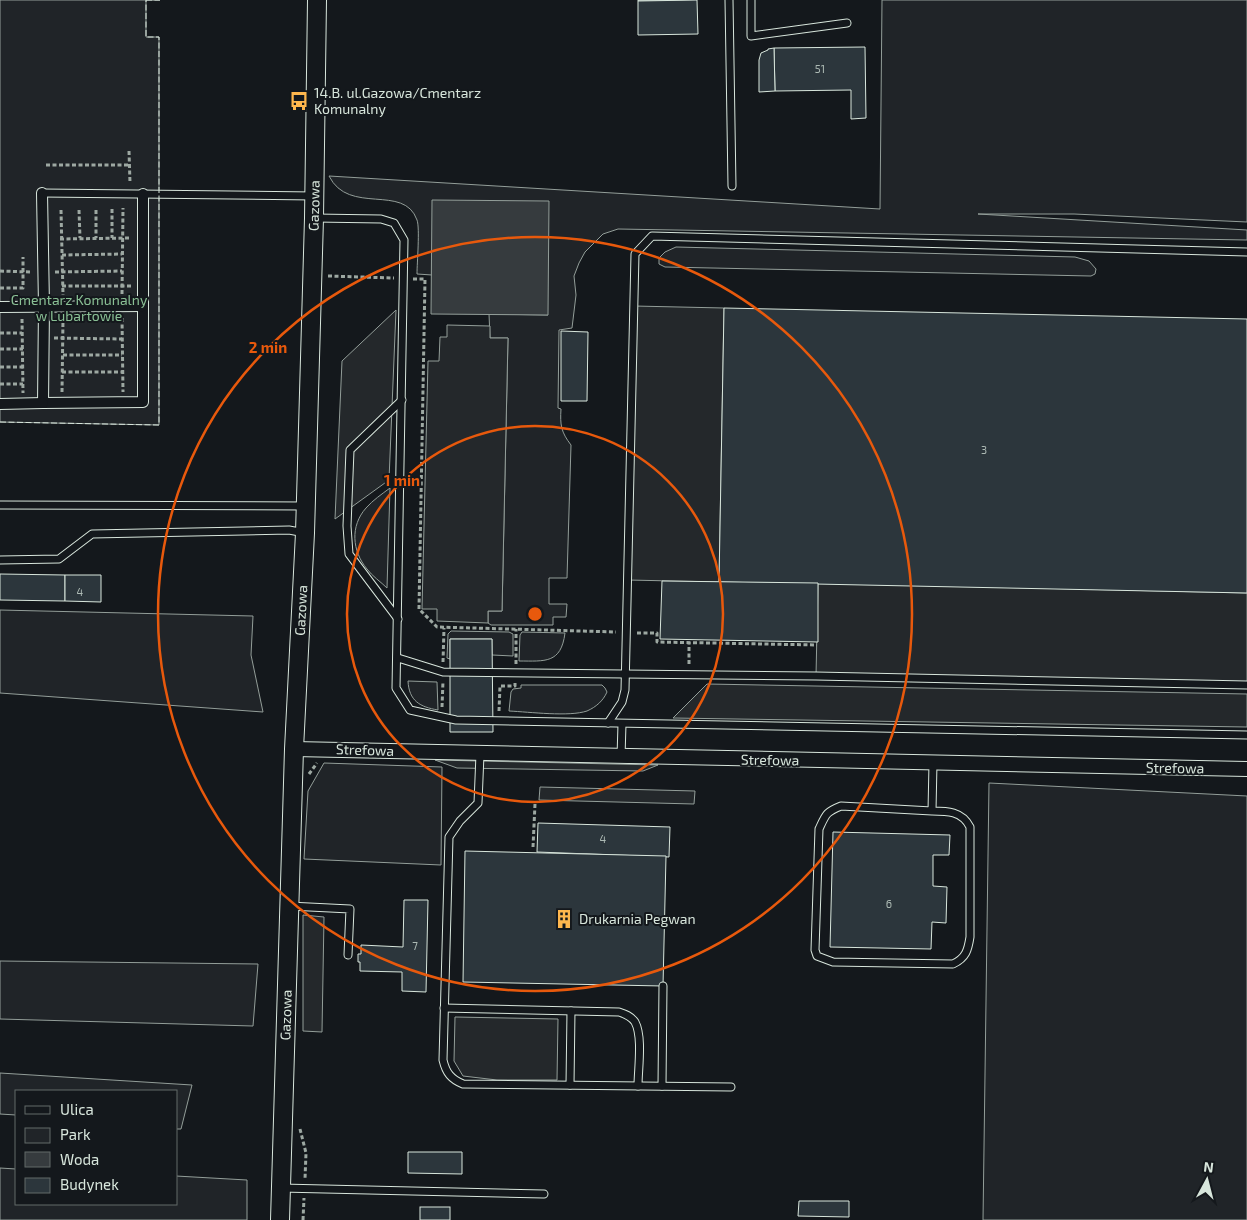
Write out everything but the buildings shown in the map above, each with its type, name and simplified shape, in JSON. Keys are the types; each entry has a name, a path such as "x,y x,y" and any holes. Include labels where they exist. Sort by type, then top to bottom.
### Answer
{"street":[{"name":"Gazowa","path":"280,1220 294,749 305,533 313,276 317,0"},
{"path":"42,193 43,403"},
{"path":"0,404 143,402 143,194"},
{"path":"0,307 143,306"},
{"name":"Strefowa","path":"294,749 1247,769"}],"lane":[{"path":"729,0 732,186"},
{"path":"751,0 751,36 847,23"},
{"path":"42,193 314,196"},
{"path":"314,218 382,219 394,223 404,240 405,279 396,688 410,710 456,720 1247,735"},
{"path":"608,723 622,702 626,690 635,254 652,236 1247,252"},
{"path":"398,619 349,554 346,526 350,450 402,400"},
{"path":"0,505 306,506"},
{"path":"0,560 59,559 92,534 289,530 305,533"},
{"path":"398,658 443,672 626,673 1247,685"},
{"path":"621,757 622,724"},
{"path":"480,754 478,803 460,821 449,837 443,1060 446,1071 453,1080 463,1084 731,1087"},
{"path":"932,763 932,811"},
{"path":"841,806 932,811 949,811 958,814 967,820 970,827 970,937 968,950 962,959 953,964 833,962 817,956 815,950 819,829 829,811 841,806"},
{"path":"289,906 350,908 348,955"},
{"path":"662,1086 663,986"},
{"path":"444,1008 619,1012 628,1015 635,1022 639,1036 638,1086"},
{"path":"570,1011 570,1085"},
{"path":"281,1188 544,1194"}],"path":[{"path":"129,151 130,194"},
{"path":"46,166 130,165"},
{"path":"123,208 123,238"},
{"path":"112,209 112,238"},
{"path":"61,210 63,306 62,403"},
{"path":"79,210 80,238"},
{"path":"96,210 96,238"},
{"path":"42,239 143,238"},
{"path":"62,255 122,254"},
{"path":"0,288 23,288 23,257"},
{"path":"0,271 122,271"},
{"path":"313,276 425,279 419,610 437,627 657,633 657,642 817,644"},
{"path":"62,286 143,285"},
{"path":"22,316 23,403"},
{"path":"0,332 22,333"},
{"path":"44,338 122,338"},
{"path":"0,349 22,349"},
{"path":"62,355 122,355"},
{"path":"0,367 23,367"},
{"path":"62,372 122,372"},
{"path":"0,384 23,384"},
{"path":"442,717 444,628"},
{"path":"533,847 535,804"}],"green space":[{"name":"Cmentarz Komunalny w Lubartowie","path":"0,0 146,0 146,37 159,37 159,425 0,422"},
{"path":"882,0 1247,0 1247,222 1074,214 978,214 1247,230 1247,240 618,229 603,234 585,252 574,276 576,295 572,328 559,330 558,408 561,409 563,432 571,445 567,578 549,578 549,604 567,604 566,617 553,617 553,625 491,625 488,623 488,611 502,611 508,338 490,338 489,314 548,315 433,200 432,275 417,274 418,224 410,209 401,203 389,200 349,195 338,188 329,176 880,209"},
{"path":"676,247 1075,257 1089,261 1096,269 1095,274 1091,276 665,267 659,264 659,258 665,252"},
{"path":"390,488 387,588 371,574 362,562 356,547 355,530 366,508"},
{"path":"0,610 253,616 251,655 263,712 0,693"},
{"path":"451,631 509,632 513,634 513,656 492,655 492,639 450,639 450,659 447,658 448,634"},
{"path":"522,632 565,633 560,650 550,659 519,661 520,635"},
{"path":"408,681 437,682 438,710 417,702 411,694"},
{"path":"521,685 602,685 607,692 596,706 579,713 560,714 509,711 511,692 513,689 521,688"},
{"path":"324,763 442,767 441,865 304,859 308,791"},
{"path":"989,783 1247,796 1247,1220 983,1220"},
{"path":"0,961 258,964 253,1026 0,1019"},
{"path":"0,1073 192,1085 181,1129 178,1129 178,1090 15,1090 15,1115 0,1114"},
{"path":"0,1168 15,1169 15,1205 178,1205 178,1176 247,1180 247,1220 0,1220"}],"shaded area":[{"path":"634,306 724,308 719,582 628,580"},
{"path":"396,310 389,480 335,519 342,361"},
{"path":"447,325 490,326 490,338 508,338 502,611 488,611 488,623 437,621 437,609 422,609 428,361 439,361 440,337 447,337"},
{"path":"818,583 1247,593 1247,685 816,676"},
{"path":"707,684 1247,694 1247,727 673,718"},
{"path":"435,760 658,765 643,771 457,768"},
{"path":"540,787 695,791 694,804 539,800"},
{"path":"303,915 324,917 322,1032 303,1031"},
{"path":"455,1017 558,1019 557,1080 497,1080 463,1076 454,1061"}],"water":[{"path":"432,200 549,201 548,315 431,314"}],"fence":[{"path":"146,0 160,0"},
{"path":"0,422 159,425 159,37 146,37 146,0"}],"place":[{"name":"14.B. ul.Gazowa/Cmentarz Komunalny","path":"299,101"},
{"name":"Drukarnia Pegwan","path":"564,919"}]}
